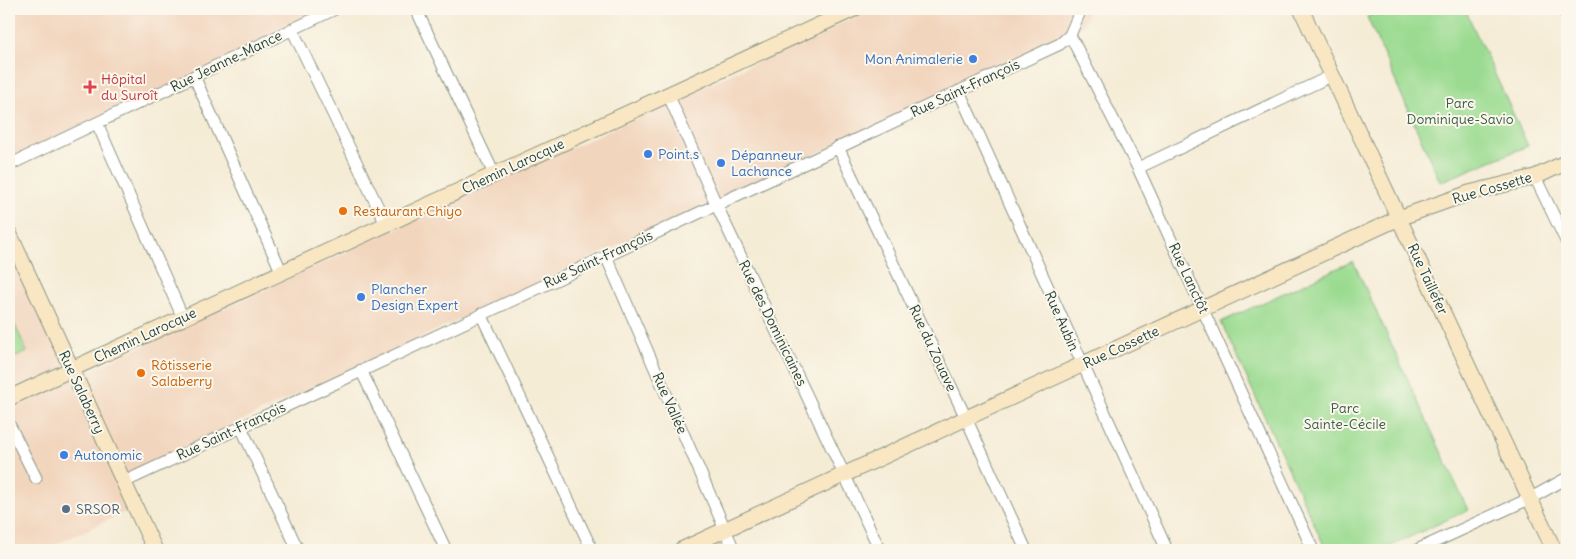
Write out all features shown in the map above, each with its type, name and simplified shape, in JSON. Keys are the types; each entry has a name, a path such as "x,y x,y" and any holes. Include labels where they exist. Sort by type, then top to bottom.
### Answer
{"street":[{"name":"Rue Jeanne-Mance","path":"9,165 335,9"},
{"path":"416,9 494,174"},
{"name":"Chemin Larocque","path":"9,398 854,9"},
{"path":"1070,35 1081,9"},
{"name":"Rue Taillefer","path":"1301,9 1554,550"},
{"path":"1564,9 1567,17"},
{"path":"292,29 386,224"},
{"name":"Rue Saint-François","path":"124,482 1060,44 1070,35"},
{"name":"Rue Lanctôt","path":"1070,35 1138,168 1313,550"},
{"path":"194,76 282,273"},
{"path":"1138,168 1333,76"},
{"name":"Rue Aubin","path":"959,91 1167,550"},
{"name":"Rue des Dominicaines","path":"668,94 716,204 880,550"},
{"path":"97,123 183,318"},
{"name":"Rue du Zouave","path":"838,147 1026,550"},
{"name":"Rue Cossette","path":"680,550 1399,218 1468,193 1534,177 1567,162"},
{"path":"1534,177 1567,244"},
{"name":"Rue Salaberry","path":"9,233 155,550"},
{"name":"Rue Vallée","path":"606,256 734,550"},
{"path":"481,314 592,550"},
{"path":"362,370 446,550"},
{"path":"9,424 36,478"},
{"path":"241,427 298,550"},
{"path":"1417,550 1531,498 1567,478"}],"shaded area":[{"name":"Hôpital du Suroît","path":"9,9 335,9 9,165"},
{"path":"872,9 1089,9 1084,23 1070,35 125,475 140,505 44,550 9,550 9,408"},
{"path":"9,243 66,368 9,395"}],"green space":[{"name":"Parc Dominique-Savio","path":"1381,9 1465,9 1528,146 1440,182 1367,17"},
{"name":"Parc Sainte-Cécile","path":"1353,261 1468,510 1382,550 1326,550 1221,322"},
{"path":"9,311 27,352 9,360"}],"place":[{"name":"Mon Animalerie","path":"973,59"},
{"name":"Hôpital du Suroît","path":"90,87"},
{"name":"Point.s","path":"648,154"},
{"name":"Dépanneur Lachance","path":"721,163"},
{"name":"Restaurant Chiyo","path":"343,211"},
{"name":"Plancher Design Expert","path":"361,297"},
{"name":"Rôtisserie Salaberry","path":"141,373"},
{"name":"Autonomic","path":"64,455"},
{"name":"SRSOR","path":"66,509"}]}
